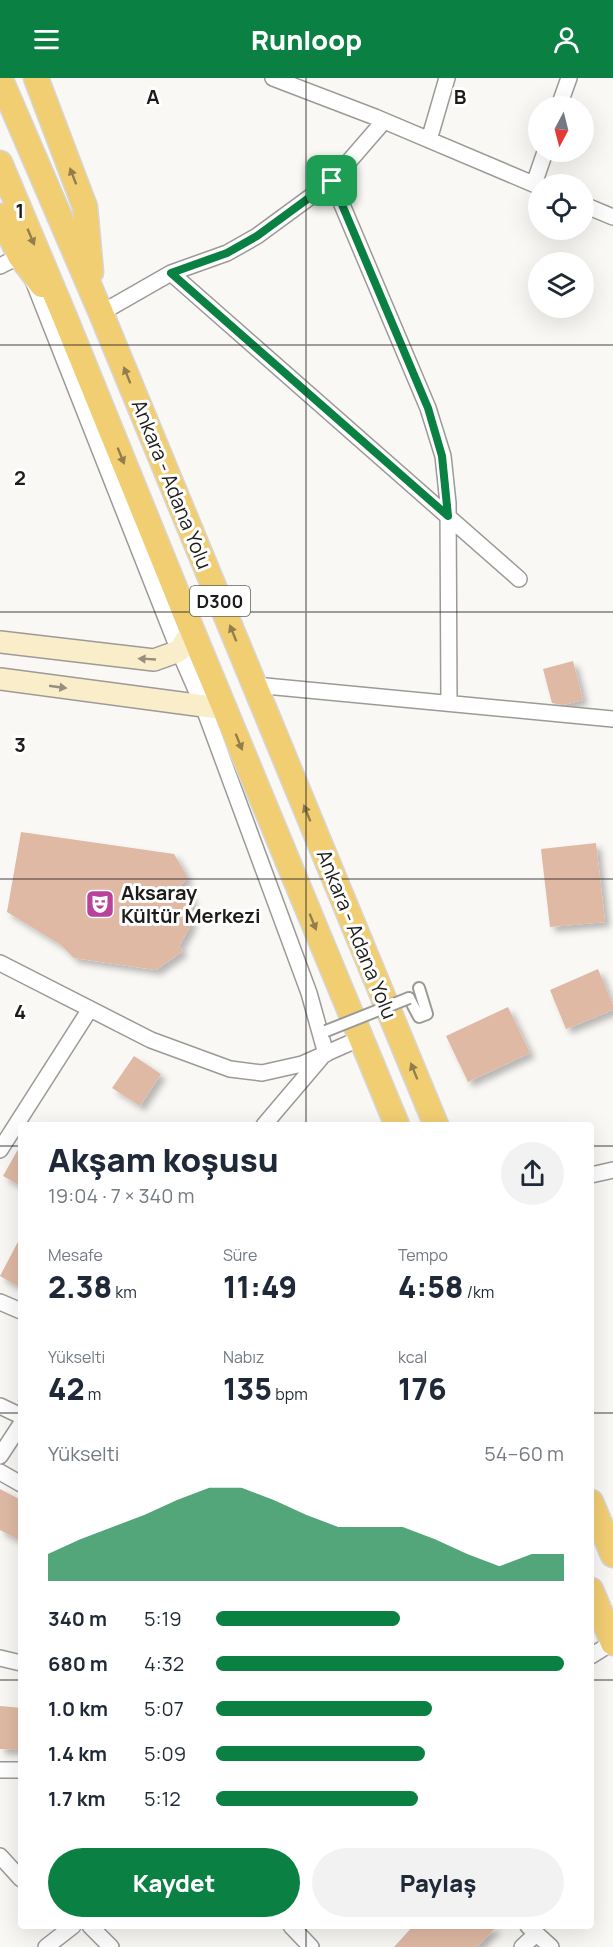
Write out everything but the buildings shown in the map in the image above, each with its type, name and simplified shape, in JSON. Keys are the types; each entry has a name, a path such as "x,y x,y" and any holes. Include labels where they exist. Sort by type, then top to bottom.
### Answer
{"highway":[{"name":"Ankara - Adana Yolu","path":"0,78 97,304 435,1122"},
{"path":"36,78 85,207 97,304"},
{"name":"Ankara - Adana Yolu","path":"0,163 192,630 214,708 361,1038 396,1122"},
{"path":"0,216 15,262 64,315"},
{"path":"594,1509 612,1549"},
{"path":"594,1597 613,1642"}],"main road":[{"path":"0,642 154,660 179,651 192,630"},
{"path":"0,679 214,708"}],"street":[{"path":"273,78 384,121 528,182"},
{"path":"429,140 447,78"},
{"path":"562,96 568,78"},
{"path":"97,304 171,273 227,253 257,236 332,181 384,121"},
{"path":"332,181 428,408 442,456 448,516 448,703"},
{"path":"594,209 613,217"},
{"path":"15,262 179,651 214,708 309,993 325,1055"},
{"path":"171,273 519,579"},
{"path":"255,686 613,719"},
{"path":"0,963 152,1040 230,1069 262,1072 302,1064 361,1038"},
{"path":"309,993 317,993 326,1031 410,998 419,1017 427,1014 419,988"},
{"path":"26,1121 90,1009"},
{"path":"267,1122 325,1055"},
{"path":"0,1150 18,1130"},
{"path":"594,1174 613,1170"},
{"path":"0,1302 18,1310"},
{"path":"0,1406 18,1415"},
{"path":"0,1456 18,1429"},
{"path":"0,1472 18,1482"},
{"path":"594,1654 613,1642"},
{"path":"0,1658 18,1662"},
{"path":"0,1770 18,1770"},
{"path":"0,1856 18,1876"},
{"path":"46,1947 69,1929"},
{"path":"93,1929 111,1947"},
{"path":"294,1929 311,1947"},
{"path":"522,1947 532,1930 551,1947"}],"place":[{"name":"Aksaray Kültür Merkezi","path":"100,904"}],"route":[{"path":"332,181 428,408 442,456 448,516 171,273 227,253 257,236 332,181"}]}
